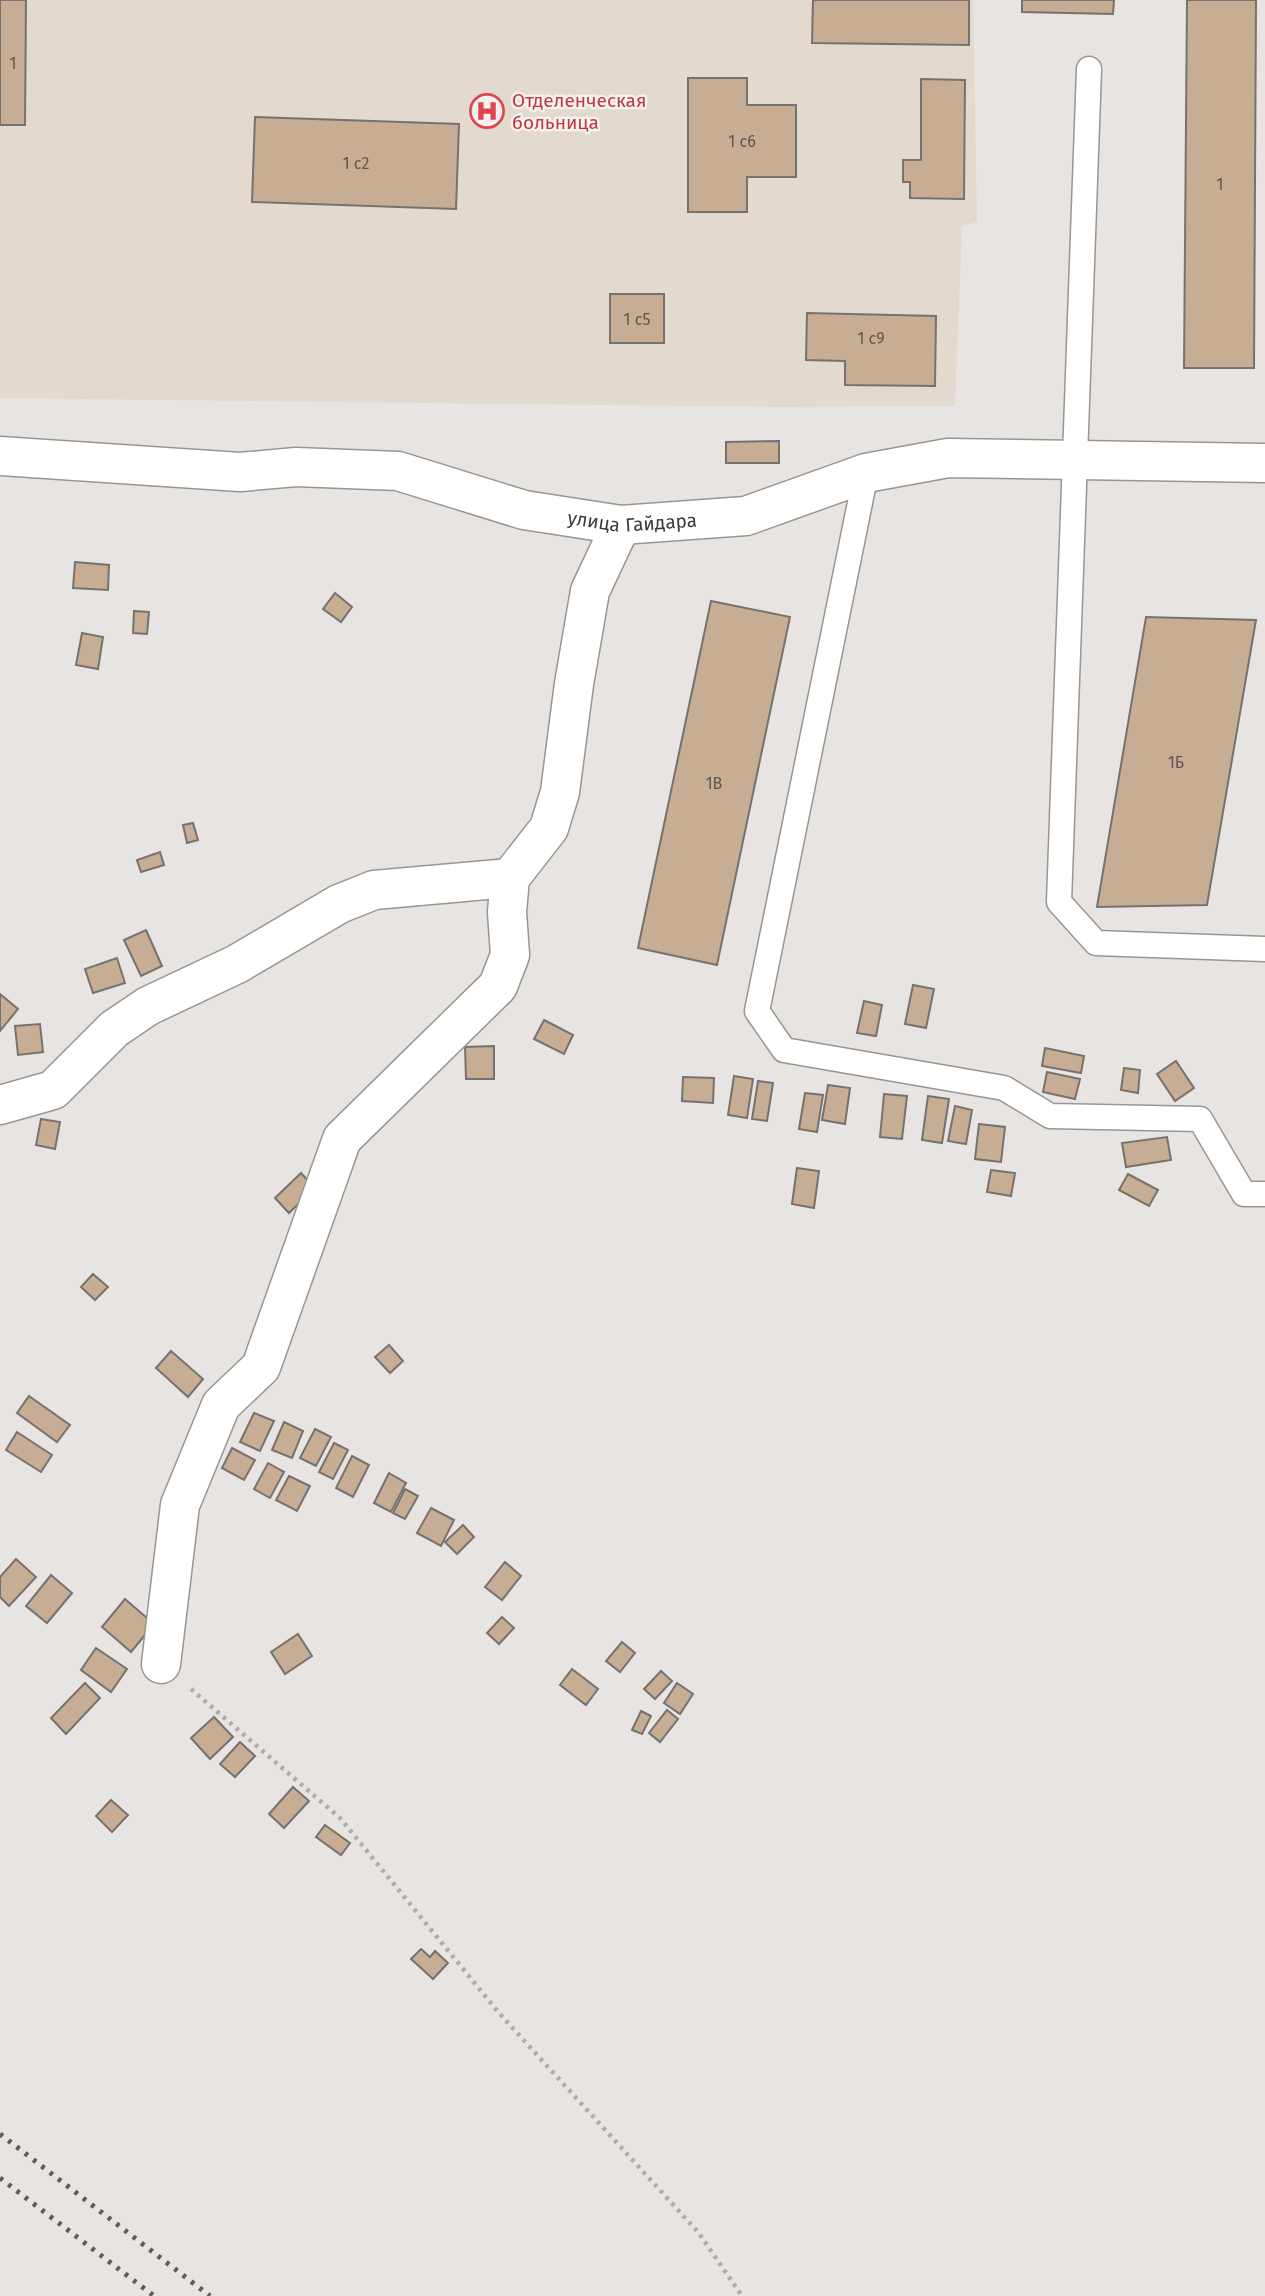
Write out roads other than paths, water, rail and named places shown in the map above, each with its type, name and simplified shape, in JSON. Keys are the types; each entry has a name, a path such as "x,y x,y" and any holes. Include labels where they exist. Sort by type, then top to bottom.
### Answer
{"street":[{"name":"улица Гайдара","path":"0,456 240,472 296,467 398,471 524,510 621,525 746,516 866,473 947,458 1265,463"},
{"path":"161,1664 180,1505 221,1405 261,1367 342,1139 498,986 510,955 507,912 510,878 549,828 560,792 590,591 621,525"},
{"path":"0,1105 53,1090 114,1030 148,1006 237,964 339,904 374,890 510,878"}],"lane":[{"path":"1089,69 1059,902 1096,943 1265,949"},
{"path":"866,473 757,1011 784,1050 1004,1088 1051,1116 1200,1119 1244,1194 1265,1194"}],"railway":[{"path":"0,2134 210,2296"},
{"path":"0,2178 154,2296"}],"place":[{"name":"Отделенческая больница","path":"487,111"}]}
